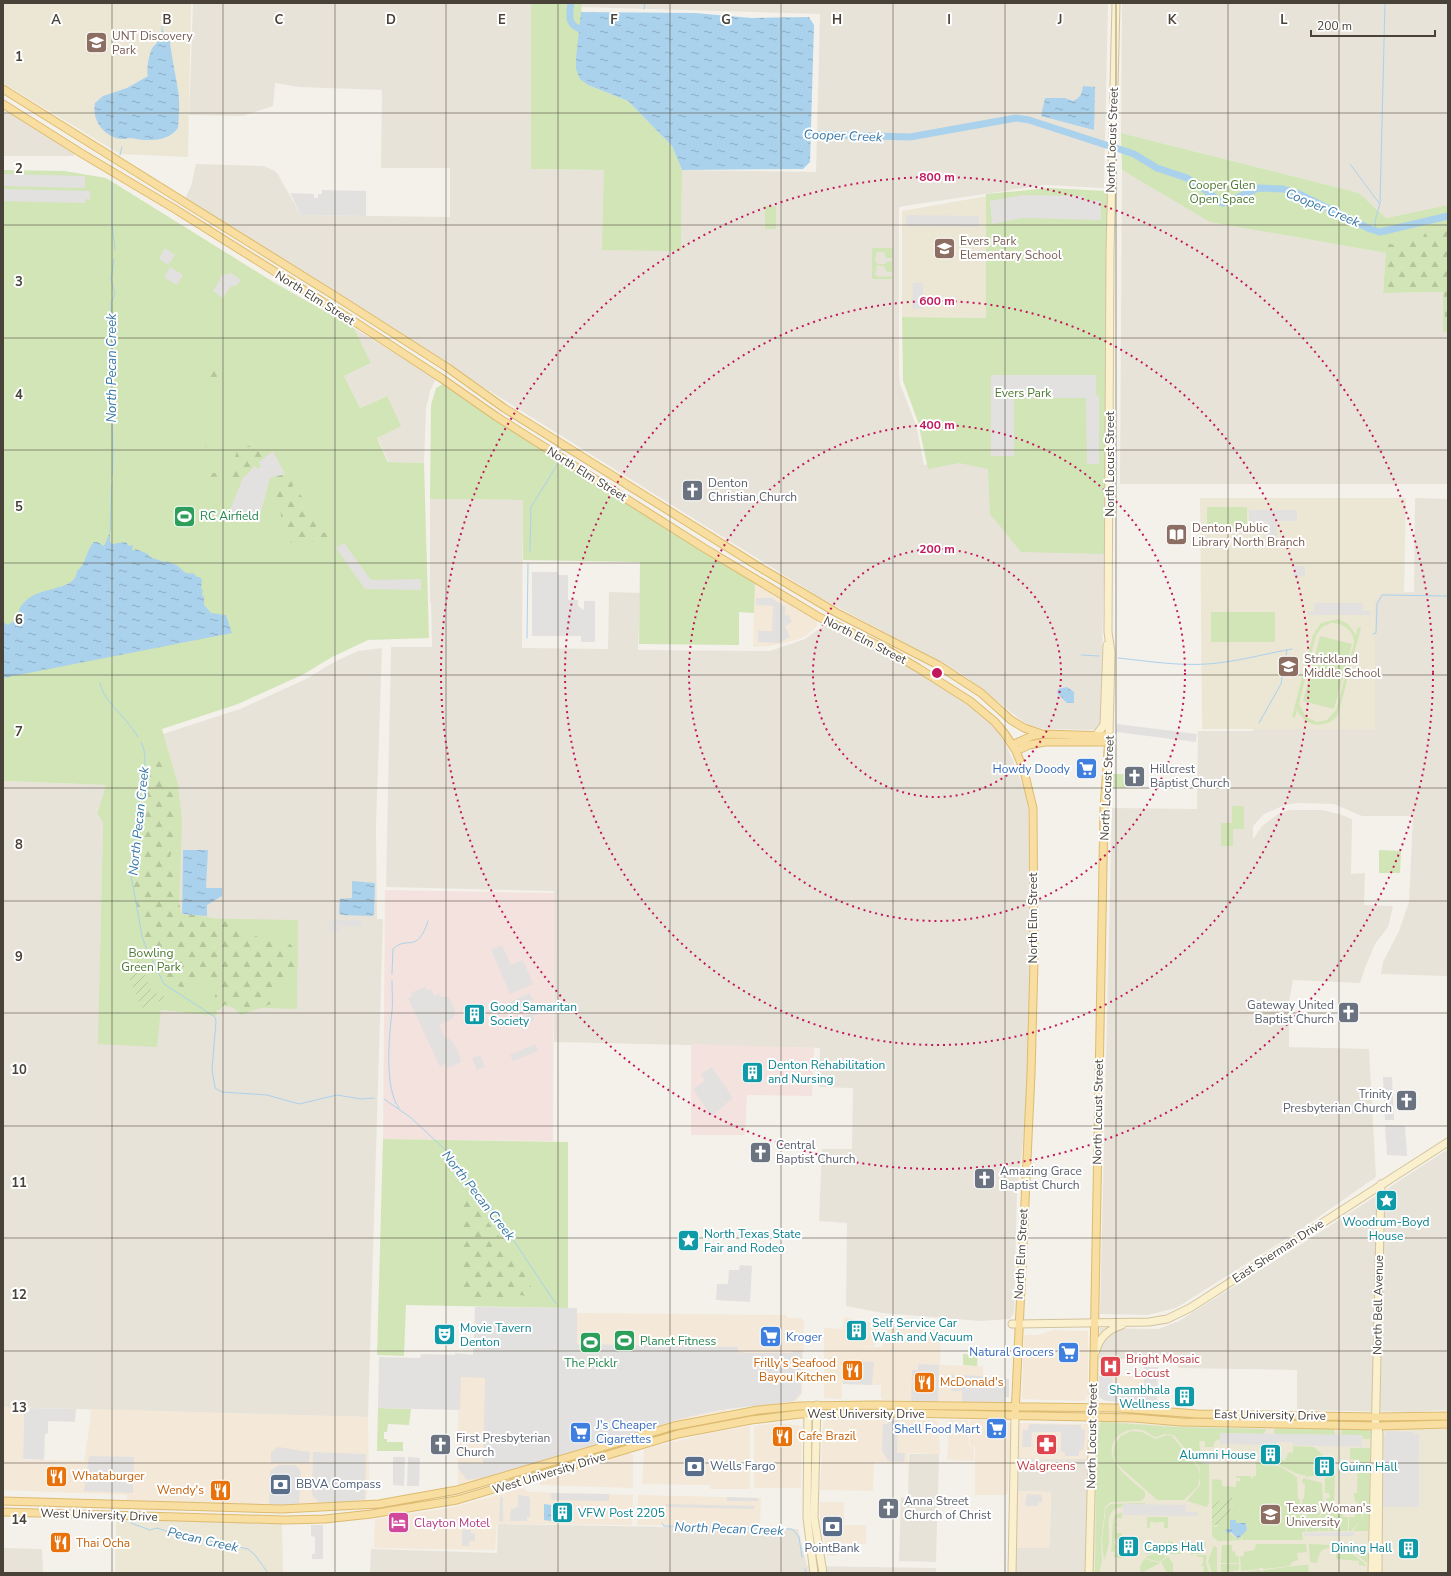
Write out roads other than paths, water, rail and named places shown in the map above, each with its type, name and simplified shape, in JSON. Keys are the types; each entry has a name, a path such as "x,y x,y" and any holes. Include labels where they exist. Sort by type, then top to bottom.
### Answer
{"main road":[{"name":"North Locust Street","path":"1089,1573 1104,810 1111,652 1108,632 1110,252 1116,3"},
{"name":"North Elm Street","path":"3,89 343,301 448,368 510,412 758,566 837,613 938,665 981,693 1011,720 1024,728 1042,734"},
{"name":"North Elm Street","path":"3,104 175,209 364,328 514,428 704,548 821,618 884,648 918,668 985,713 995,722 1014,748 1024,771 1033,808 1034,962 1030,1074 1015,1324 1016,1408 1012,1573"},
{"path":"1097,734 1104,725 1108,632"},
{"path":"1014,748 1032,736 1042,734 1097,734 1108,739"},
{"path":"1014,748 1045,742 1108,739"},
{"name":"East Sherman Drive","path":"1015,1324 1128,1323 1167,1319 1190,1308 1448,1142"},
{"name":"North Bell Avenue","path":"1378,1573 1379,1433 1377,1417 1381,1184"},
{"path":"1094,1365 1098,1343 1110,1330 1128,1323"},
{"path":"808,1406 807,1518 814,1573"},
{"name":"West University Drive","path":"3,1502 282,1509 379,1504 457,1490 674,1426 758,1410 808,1406 817,1409 879,1412 1093,1417"},
{"name":"East University Drive","path":"1093,1409 1119,1408 1197,1414 1377,1417 1448,1416"},
{"path":"817,1409 814,1517 823,1573"},
{"name":"West University Drive","path":"3,1512 318,1520 378,1513 457,1500 678,1434 751,1420 808,1414 817,1409 1093,1409"},
{"name":"East University Drive","path":"1093,1417 1134,1418 1181,1422 1377,1426 1448,1424"},
{"name":"North Bell Avenue","path":"1372,1573 1374,1433 1377,1426"}],"water":[{"path":"581,12 695,13 752,18 809,17 814,25 810,162 803,169 682,170 672,146 628,101 588,85 580,79 576,69 576,58"},
{"path":"162,25 164,35 167,36 169,31 171,53 179,95 178,128 168,136 156,140 124,139 111,136 101,128 95,116 95,103 103,96 127,88 148,76 150,53 162,34"},
{"path":"1083,86 1095,87 1094,130 1041,116 1045,98 1065,98 1073,101 1080,95"},
{"path":"110,532 110,542 112,544 126,542 129,546 133,545 133,551 136,549 148,554 150,557 164,562 168,561 178,566 186,573 193,573 197,577 200,577 202,580 201,589 203,590 202,595 204,597 204,605 211,613 226,615 232,633 3,678 3,622 8,625 17,619 21,607 28,599 67,584 74,579 91,545 94,542 98,542 103,546"},
{"path":"1067,687 1074,692 1074,703 1067,703 1057,693 1058,689"},
{"path":"183,850 208,850 206,888 222,888 222,896 207,905 207,916 182,914"},
{"path":"352,881 375,883 374,914 372,916 341,915 339,913 340,899 352,898"},
{"path":"544,1504 551,1505 551,1521 544,1520"},
{"path":"1230,1520 1236,1520 1236,1523 1246,1523 1247,1530 1238,1539 1231,1532 1228,1534 1225,1530 1230,1529"}],"waterway":[{"name":"Cooper Creek","path":"571,3 571,22 576,27 587,31"},
{"path":"644,9 645,3"},
{"path":"1376,231 1375,221 1380,203 1385,3"},
{"name":"Cooper Creek","path":"802,134 910,137 1016,118 1029,120 1109,146"},
{"name":"North Pecan Creek","path":"120,155 122,147"},
{"name":"Cooper Creek","path":"1116,148 1134,154 1157,168 1187,178 1222,203 1228,202 1258,188 1283,189 1297,193 1370,229 1380,232 1448,216"},
{"path":"1350,164 1379,203"},
{"name":"North Pecan Creek","path":"112,182 112,225 115,250"},
{"name":"North Pecan Creek","path":"112,477 113,454 110,358 112,339 110,331 112,325 111,303 115,294 111,280 114,259"},
{"path":"530,551 531,507 557,465"},
{"name":"North Pecan Creek","path":"110,532 112,482"},
{"path":"527,638 528,564"},
{"path":"1373,634 1376,633 1377,604 1382,595 1448,596"},
{"path":"1118,658 1173,664 1207,664 1239,660 1292,649"},
{"path":"1259,723 1281,684 1287,650"},
{"path":"1081,655 1099,656"},
{"name":"North Pecan Creek","path":"100,683 106,697 138,737"},
{"name":"North Pecan Creek","path":"141,742 144,750 145,761 130,870 142,936 147,950 164,984 215,1017 216,1021 212,1069 215,1088 222,1092 267,1095 299,1104 337,1095 361,1099 374,1098"},
{"path":"392,974 393,949 398,945 416,941 420,938 428,921"},
{"path":"392,981 389,1075 394,1099 399,1108"},
{"name":"North Pecan Creek","path":"384,1099 410,1117 451,1155 498,1217 556,1304"},
{"name":"Pecan Creek","path":"130,1520 131,1523 150,1530 157,1528 175,1534 248,1549 255,1555 268,1573"},
{"name":"North Pecan Creek","path":"662,1523 664,1526 792,1529 799,1537 802,1557"},
{"name":"North Pecan Creek","path":"805,1569 806,1573"}],"place":[{"name":"UNT Discovery Park","path":"96,43"},
{"name":"Evers Park Elementary School","path":"944,248"},
{"name":"Denton Christian Church","path":"693,490"},
{"name":"RC Airfield","path":"185,516"},
{"name":"Denton Public Library North Branch","path":"1176,535"},
{"name":"Strickland Middle School","path":"1288,666"},
{"name":"Howdy Doody","path":"1086,769"},
{"name":"Hillcrest Baptist Church","path":"1134,776"},
{"name":"Gateway United Baptist Church","path":"1349,1012"},
{"name":"Good Samaritan Society","path":"474,1014"},
{"name":"Denton Rehabilitation and Nursing","path":"752,1072"},
{"name":"Trinity Presbyterian Church","path":"1407,1101"},
{"name":"Central Baptist Church","path":"761,1152"},
{"name":"Amazing Grace Baptist Church","path":"984,1178"},
{"name":"Woodrum-Boyd House","path":"1386,1201"},
{"name":"North Texas State Fair and Rodeo","path":"688,1241"},
{"name":"Self Service Car Wash and Vacuum","path":"857,1330"},
{"name":"Movie Tavern Denton","path":"444,1335"},
{"name":"Kroger","path":"770,1337"},
{"name":"Planet Fitness","path":"624,1341"},
{"name":"The Picklr","path":"591,1342"},
{"name":"Natural Grocers","path":"1069,1352"},
{"name":"Bright Mosaic - Locust","path":"1110,1366"},
{"name":"Frilly's Seafood Bayou Kitchen","path":"852,1370"},
{"name":"McDonald's","path":"925,1382"},
{"name":"Shambhala Wellness","path":"1185,1397"},
{"name":"Shell Food Mart","path":"996,1429"},
{"name":"J's Cheaper Cigarettes","path":"580,1432"},
{"name":"Cafe Brazil","path":"782,1436"},
{"name":"First Presbyterian Church","path":"440,1445"},
{"name":"Walgreens","path":"1046,1445"},
{"name":"Alumni House","path":"1271,1455"},
{"name":"Wells Fargo","path":"695,1466"},
{"name":"Guinn Hall","path":"1324,1467"},
{"name":"Whataburger","path":"57,1476"},
{"name":"BBVA Compass","path":"281,1484"},
{"name":"Wendy's","path":"220,1490"},
{"name":"Anna Street Church of Christ","path":"888,1508"},
{"name":"VFW Post 2205","path":"562,1513"},
{"name":"Texas Woman's University","path":"1271,1515"},
{"name":"Clayton Motel","path":"398,1523"},
{"name":"PointBank","path":"832,1527"},
{"name":"Thai Ocha","path":"61,1543"},
{"name":"Capps Hall","path":"1129,1547"},
{"name":"Dining Hall","path":"1408,1548"}],"park label":[{"name":"Cooper Glen Open Space","path":"1222,192"},
{"name":"Evers Park","path":"1023,393"},
{"name":"Bowling Green Park","path":"151,960"}]}
